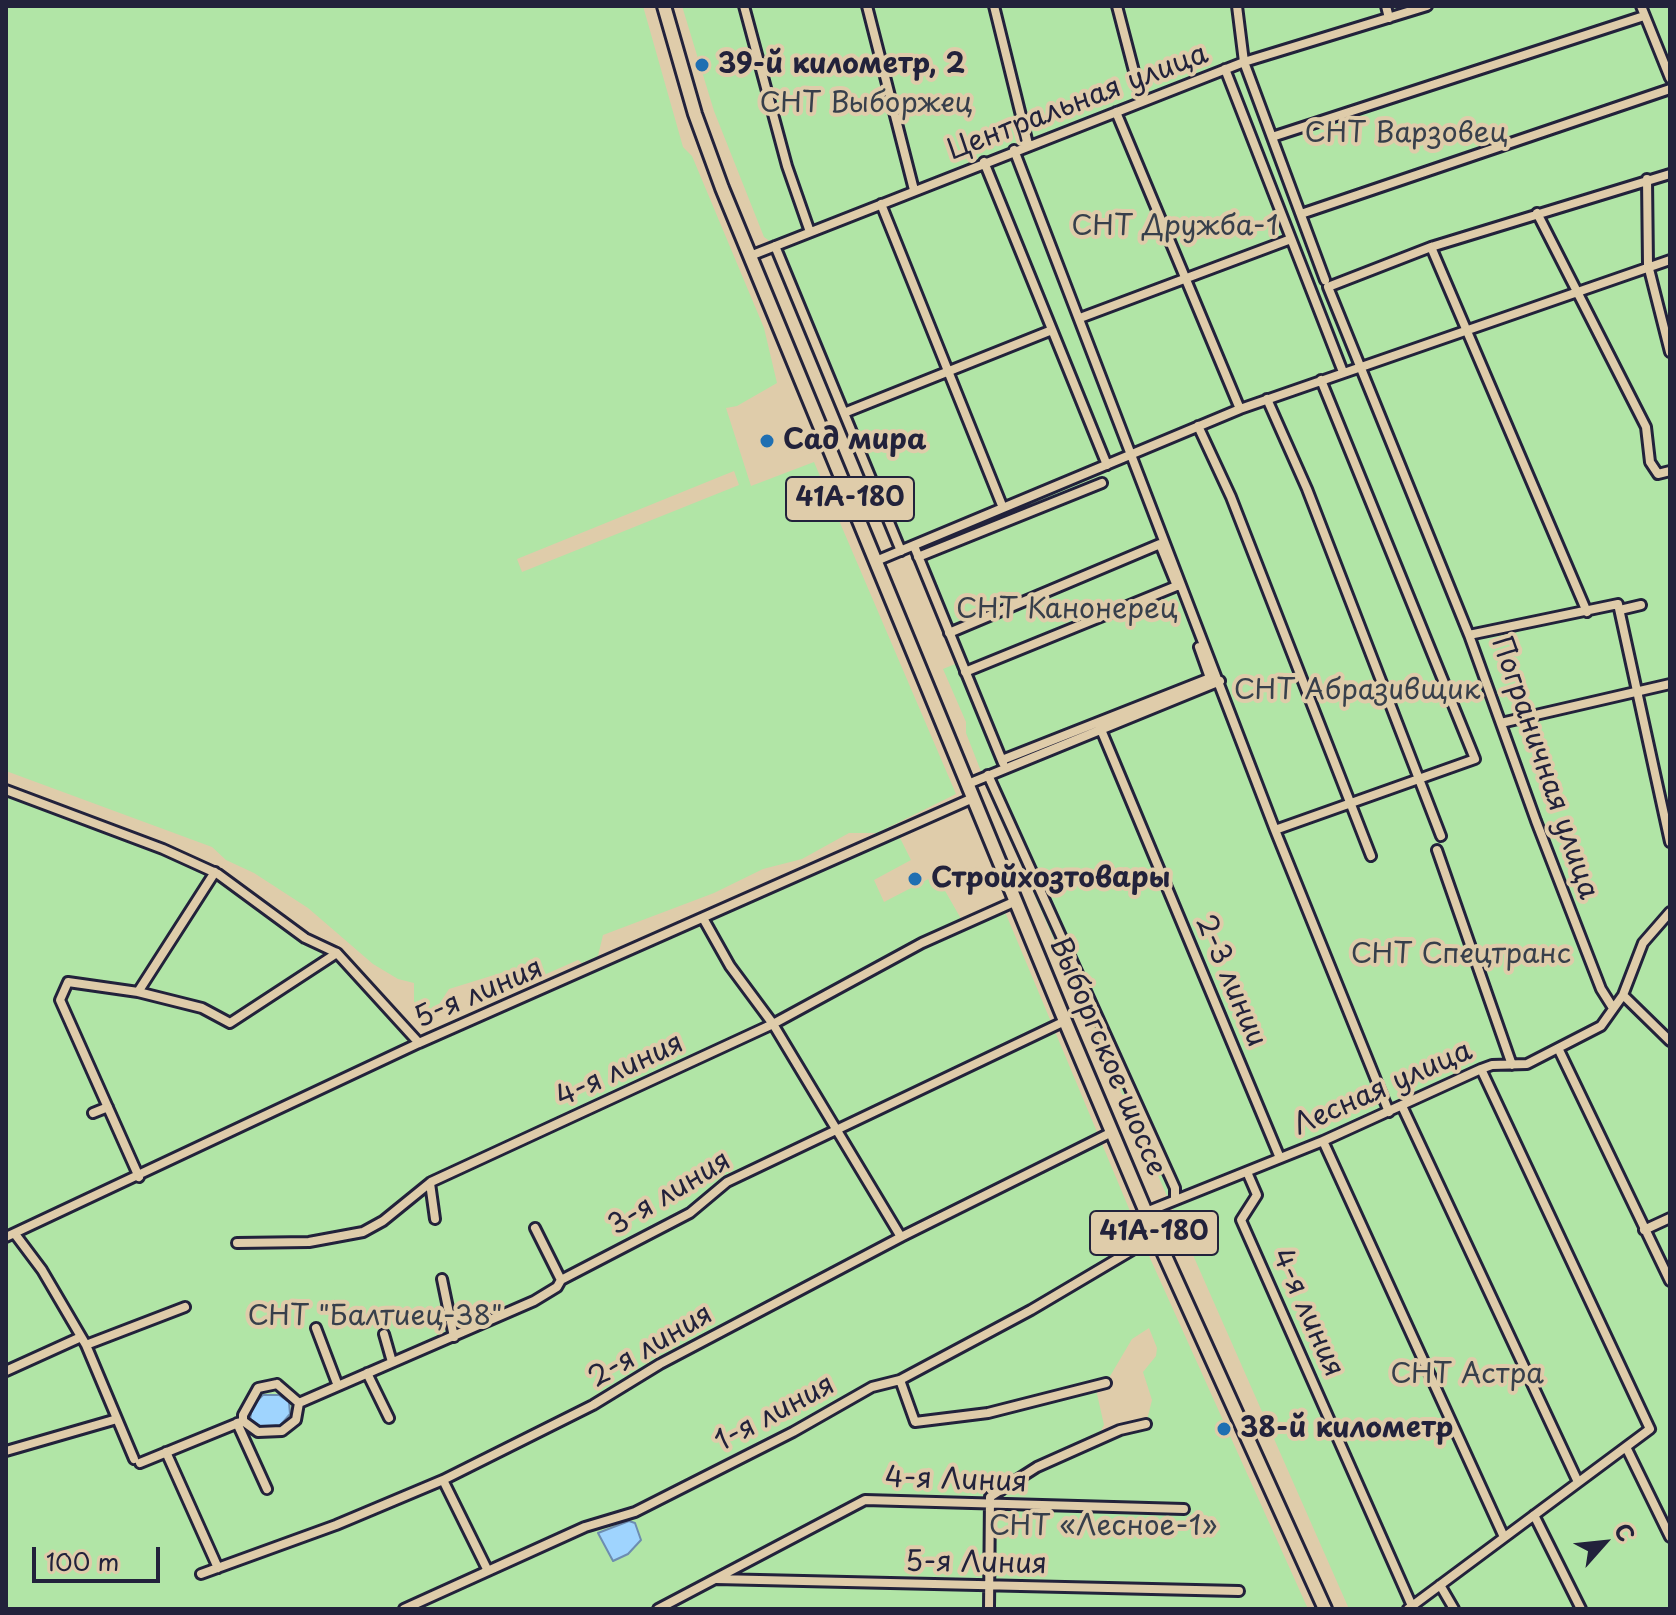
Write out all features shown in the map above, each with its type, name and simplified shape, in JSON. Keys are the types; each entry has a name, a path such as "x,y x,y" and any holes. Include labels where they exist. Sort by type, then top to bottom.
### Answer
{"main road":[{"name":"41А-180","path":"664,6 695,114 750,256 968,784"},
{"name":"Выборгское шоссе","path":"968,784 1156,1236 1325,1609"}],"street":[{"path":"744,6 787,166 810,232"},
{"path":"867,6 914,190"},
{"path":"994,6 1028,144"},
{"path":"1117,6 1142,102"},
{"path":"1237,6 1244,62 1326,284 1469,635"},
{"path":"1386,6 1389,18"},
{"name":"Центральная улица","path":"750,256 1225,69 1427,6"},
{"path":"1641,6 1670,78"},
{"path":"1272,137 1644,16"},
{"path":"1225,69 1343,372"},
{"path":"1301,214 1670,89"},
{"path":"1116,112 1240,409"},
{"path":"1014,150 1275,830 1389,1112"},
{"path":"984,162 1107,465"},
{"path":"1326,284 1537,213 1670,174"},
{"path":"1647,179 1648,265 1670,352"},
{"path":"881,204 951,371 1003,508"},
{"path":"1537,213 1646,427 1650,462 1658,474 1670,471"},
{"path":"1080,318 1291,239"},
{"path":"775,246 901,551"},
{"path":"1431,247 1587,612"},
{"path":"876,561 1240,409 1648,265 1670,260"},
{"path":"844,413 1052,330"},
{"path":"1275,830 1475,759 1321,380"},
{"path":"1267,399 1307,489 1441,836"},
{"path":"1198,426 1237,512 1371,856"},
{"path":"918,557 1102,483"},
{"path":"949,633 1160,544 1180,585"},
{"path":"914,546 1003,764"},
{"path":"965,672 1180,585"},
{"name":"Пограничная улица","path":"1613,1008 1601,989 1469,635 1641,605"},
{"path":"1619,607 1670,842"},
{"path":"968,784 1003,764 1210,678 1199,647"},
{"path":"1003,764 1102,732 1220,681"},
{"path":"1501,723 1670,684"},
{"name":"2-3 линии","path":"1102,732 1280,1158"},
{"path":"988,775 1175,1188 1175,1200"},
{"path":"6,790 215,872 305,938 337,953 419,1043"},
{"name":"5-я линия","path":"10,1236 419,1043 973,798"},
{"path":"1437,850 1512,1065"},
{"path":"138,992 215,872"},
{"name":"4-я линия","path":"237,1243 309,1242 363,1232 383,1221 430,1183 773,1024 922,943 1016,901"},
{"name":"Лесная улица","path":"1146,1212 1323,1141 1481,1069 1527,1064 1601,1026 1623,995 1643,943 1669,917"},
{"path":"703,918 730,966 773,1024 901,1237"},
{"path":"139,1177 60,1000 68,982 138,992 202,1008 230,1023 337,953"},
{"path":"1623,995 1670,1041"},
{"name":"3-я линия","path":"299,1403 534,1301 557,1287 561,1280 690,1213 727,1182 1065,1021"},
{"path":"1558,1048 1670,1281"},
{"path":"1410,1608 1650,1429 1481,1069"},
{"path":"1402,1106 1578,1482"},
{"path":"93,1113 108,1107"},
{"name":"2-я линия","path":"201,1574 336,1525 443,1480 593,1405 660,1364 901,1237 1112,1132"},
{"path":"1323,1141 1504,1537"},
{"name":"4-я линия","path":"1247,1172 1257,1195 1241,1220 1410,1608"},
{"path":"430,1183 435,1219"},
{"path":"1644,1230 1670,1218"},
{"path":"535,1228 561,1280"},
{"path":"10,1236 42,1270 84,1341 137,1461 240,1422 258,1388 277,1384 299,1403 296,1420 282,1431 258,1432 240,1422"},
{"name":"1-я линия","path":"404,1609 585,1527 635,1512 793,1432 872,1387 900,1380 1031,1310 1156,1236"},
{"path":"442,1279 454,1337"},
{"path":"6,1371 185,1307"},
{"path":"316,1328 338,1386"},
{"path":"384,1334 392,1362"},
{"path":"367,1373 389,1418"},
{"path":"900,1380 915,1422 988,1413 1106,1383"},
{"path":"6,1451 117,1419"},
{"path":"240,1422 267,1489"},
{"path":"989,1609 990,1504 996,1490 1037,1467 1120,1430 1146,1424"},
{"path":"1626,1447 1670,1537"},
{"path":"166,1452 218,1568"},
{"path":"443,1480 488,1571"},
{"name":"4-я Линия","path":"658,1609 865,1500 1184,1509"},
{"path":"1534,1515 1581,1609"},
{"name":"5-я Линия","path":"713,1579 1239,1591"},
{"path":"1440,1585 1454,1609"}],"green space":[{"path":"6,6 643,6 683,147 692,156 764,328 777,383 737,406 726,408 751,486 814,462 956,794 877,833 849,833 802,859 763,869 714,893 603,935 598,956 582,963 578,960 528,982 520,967 449,989 436,1009 424,1013 414,1002 414,983 398,979 373,964 308,908 254,873 226,860 212,847 6,771","holes":["734,471 739,485 522,572 517,559"]},
{"path":"682,6 1670,6 1670,1609 1349,1609 989,792 966,733 966,722 943,669 960,662 915,546 903,550 774,244 764,237 714,111"},
{"name":"СНТ \"Балтиец-38\"","path":"6,790 215,872 305,939 337,953 419,1043 897,832 911,860 874,880 884,902 936,875 964,924 1003,907 1145,1247 1308,1609 6,1609","holes":["1149,1328 1157,1348 1156,1356 1143,1372 1152,1400 1146,1424 1096,1440 1104,1425 1095,1385 1106,1383 1132,1339"]}],"water":[{"path":"263,1395 279,1395 289,1402 290,1414 278,1428 260,1430 250,1420 252,1406"},
{"path":"629,1521 635,1523 641,1540 628,1554 613,1561 598,1533"}],"place":[{"name":"39-й километр, 2","path":"702,65"},
{"name":"Сад мира","path":"767,441"},
{"name":"Стройхозтовары","path":"915,879"},
{"name":"38-й километр","path":"1224,1429"}],"park label":[{"name":"СНТ Выборжец","path":"866,104"},
{"name":"СНТ Варзовец","path":"1406,134"},
{"name":"СНТ Дружба-1","path":"1175,227"},
{"name":"СНТ Канонерец","path":"1067,610"},
{"name":"СНТ Абразивщик","path":"1357,691"},
{"name":"СНТ Спецтранс","path":"1461,955"},
{"name":"СНТ Астра","path":"1467,1375"},
{"name":"СНТ «Лесное-1»","path":"1103,1527"}]}
